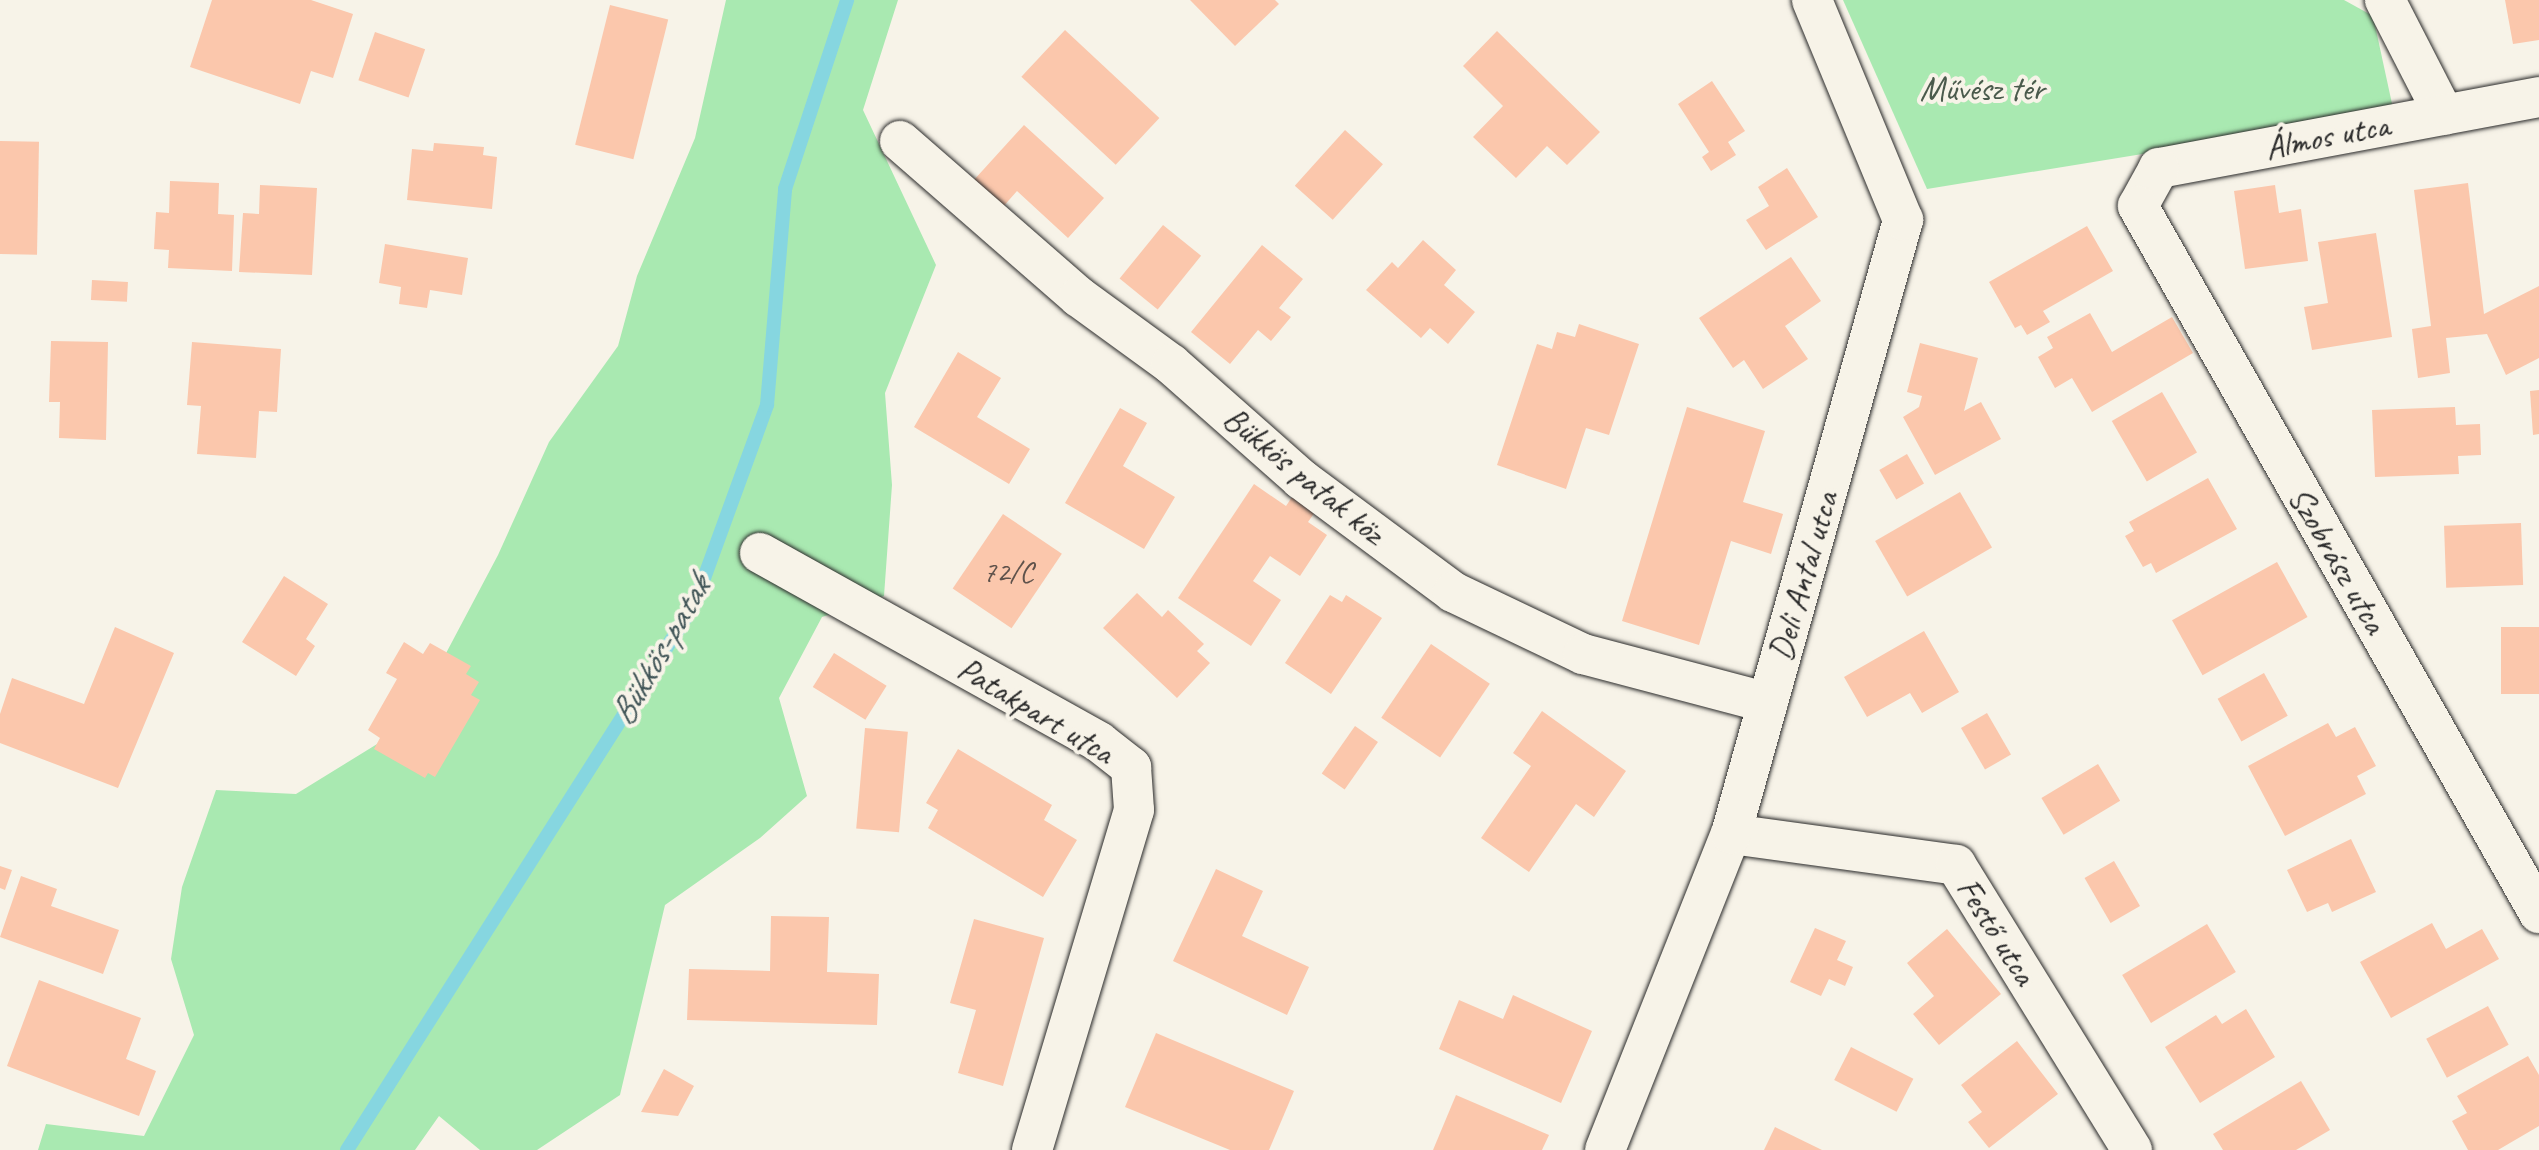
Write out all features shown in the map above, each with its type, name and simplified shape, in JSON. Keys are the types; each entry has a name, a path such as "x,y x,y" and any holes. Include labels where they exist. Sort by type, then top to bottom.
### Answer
{"street":[{"name":"Deli Antal utca","path":"1605,1150 1731,834 1903,220 1812,0"},
{"path":"2385,0 2444,115"},
{"name":"Álmos utca","path":"2138,206 2159,168 2539,97"},
{"name":"Bükkös patak köz","path":"900,141 1079,297 1171,364 1301,479 1453,592 1583,654 1768,703"},
{"name":"Szobrász utca","path":"2138,206 2539,913"},
{"name":"Patakpart utca","path":"760,553 1099,742 1131,767 1134,810 1032,1150"},
{"name":"Festő utca","path":"1731,834 1956,865 2132,1150"}],"green space":[{"path":"726,0 898,0 863,110 936,265 885,393 892,485 884,596 822,617 779,698 807,796 760,838 665,905 620,1095 537,1150 480,1150 439,1116 415,1150 38,1150 46,1124 144,1136 194,1035 171,959 182,887 216,790 296,794 408,725 498,555 549,442 618,346 637,276 695,138"},
{"name":"Művész tér","path":"1843,0 2344,0 2373,16 2394,113 1927,189"}],"building":[{"path":"212,0 311,0 353,14 333,78 311,71 300,104 190,67"},
{"path":"1190,0 1275,0 1279,4 1235,46"},
{"path":"2505,0 2539,0 2539,40 2513,44"},
{"path":"610,5 668,20 633,159 575,145"},
{"path":"1065,30 1159,118 1116,165 1021,77"},
{"path":"1497,31 1600,132 1567,165 1547,146 1516,178 1473,137 1503,106 1463,66"},
{"path":"375,32 425,49 409,97 358,80"},
{"path":"1712,81 1745,131 1728,142 1736,155 1711,171 1702,157 1709,152 1678,104"},
{"path":"1024,125 1104,198 1068,238 1017,191 1002,208 973,181"},
{"path":"1345,130 1383,164 1333,220 1295,186"},
{"path":"0,141 39,142 37,255 0,254"},
{"path":"434,143 484,147 483,155 497,157 492,209 407,200 412,149 433,151"},
{"path":"1787,168 1818,217 1766,250 1746,220 1769,206 1758,187"},
{"path":"170,181 219,183 218,214 234,215 232,271 168,268 169,250 154,249 156,212 169,213"},
{"path":"2468,183 2484,314 2539,286 2539,358 2506,375 2487,334 2446,338 2450,373 2418,378 2412,329 2431,326 2414,190"},
{"path":"260,185 317,188 312,275 239,272 243,213 259,214"},
{"path":"2275,185 2279,213 2301,209 2308,261 2245,269 2234,191"},
{"path":"1163,225 1201,256 1158,309 1120,279"},
{"path":"2087,226 2113,271 2043,311 2050,322 2027,335 2021,325 2015,328 1989,282"},
{"path":"2376,233 2392,337 2312,350 2304,307 2328,303 2318,242"},
{"path":"1423,240 1456,270 1444,285 1475,312 1448,344 1430,328 1421,338 1366,290 1392,262 1398,268"},
{"path":"385,244 468,258 462,295 430,290 427,308 399,304 401,287 379,283"},
{"path":"1262,245 1303,279 1279,308 1291,317 1271,341 1258,330 1230,364 1191,332"},
{"path":"1791,257 1821,301 1785,326 1808,359 1763,389 1744,360 1733,368 1699,318"},
{"path":"92,280 128,282 127,302 91,300"},
{"path":"2090,313 2112,352 2172,317 2193,353 2092,412 2072,378 2055,388 2038,357 2053,348 2047,337"},
{"path":"1579,324 1639,344 1609,435 1586,428 1566,489 1497,465 1537,344 1552,349 1557,332 1575,337"},
{"path":"51,341 108,342 106,440 59,438 60,402 49,402"},
{"path":"192,342 281,349 277,412 259,411 256,458 197,454 201,406 187,405"},
{"path":"1920,343 1978,358 1964,411 1981,402 2001,439 1935,475 1903,417 1919,407 1922,396 1907,392"},
{"path":"958,352 1001,378 977,417 1030,449 1009,484 914,427"},
{"path":"2539,390 2539,434 2533,435 2530,391"},
{"path":"2162,392 2197,453 2147,482 2112,421"},
{"path":"1687,407 1765,431 1743,502 1783,514 1771,554 1731,541 1699,645 1622,621"},
{"path":"2455,407 2456,425 2480,424 2481,455 2458,456 2459,474 2375,477 2372,410"},
{"path":"1120,408 1147,423 1123,466 1175,497 1144,549 1065,503"},
{"path":"1907,454 1924,483 1896,499 1879,470"},
{"path":"2208,478 2237,529 2156,573 2151,563 2143,567 2125,536 2134,531 2129,522"},
{"path":"1254,484 1286,506 1292,497 1315,512 1308,522 1327,535 1300,576 1270,556 1253,581 1281,600 1251,646 1178,598"},
{"path":"1960,492 1992,547 1907,596 1875,541"},
{"path":"1003,514 1062,554 1012,628 953,589"},
{"path":"2521,523 2523,585 2446,588 2444,526"},
{"path":"2277,562 2308,617 2203,675 2172,620"},
{"path":"284,576 328,604 306,639 315,646 296,676 242,642"},
{"path":"1137,593 1162,617 1168,610 1204,644 1197,651 1210,663 1177,698 1103,628"},
{"path":"1330,595 1342,602 1346,595 1382,618 1331,694 1285,663"},
{"path":"115,627 174,653 118,788 0,743 0,714 12,678 84,704"},
{"path":"2501,627 2539,627 2539,694 2501,694"},
{"path":"1924,631 1959,692 1922,713 1910,693 1867,717 1844,677"},
{"path":"404,642 423,654 430,643 471,666 466,674 479,682 471,695 480,700 435,777 428,773 425,778 374,749 380,738 368,730 397,679 386,673"},
{"path":"1431,644 1490,684 1440,757 1381,718"},
{"path":"834,653 887,686 865,720 813,687"},
{"path":"2264,673 2288,716 2241,742 2218,699"},
{"path":"1542,711 1626,771 1594,817 1576,804 1529,872 1481,838 1531,766 1513,753"},
{"path":"1987,713 2011,755 1985,770 1961,728"},
{"path":"2328,723 2336,737 2355,727 2376,766 2357,776 2366,794 2285,836 2248,766"},
{"path":"1355,726 1378,742 1345,790 1322,774"},
{"path":"865,728 908,732 899,832 856,829"},
{"path":"958,749 1052,805 1044,820 1077,840 1043,897 928,828 938,810 926,803"},
{"path":"2098,764 2120,801 2064,835 2041,798"},
{"path":"2351,839 2376,892 2332,912 2328,903 2307,912 2287,870"},
{"path":"2114,861 2140,906 2111,923 2085,878"},
{"path":"0,866 12,870 5,890 0,888"},
{"path":"1216,869 1263,891 1242,936 1309,967 1287,1015 1173,961"},
{"path":"21,876 57,889 51,906 119,930 103,974 0,937"},
{"path":"771,916 829,917 827,972 879,974 877,1025 687,1020 689,969 770,971"},
{"path":"974,919 1044,938 1003,1086 958,1073 976,1010 950,1003"},
{"path":"2432,923 2446,949 2482,929 2499,959 2391,1018 2360,962"},
{"path":"2207,924 2236,972 2151,1023 2122,975"},
{"path":"1815,928 1846,941 1837,960 1853,967 1845,986 1829,979 1821,996 1790,982"},
{"path":"1947,929 2001,994 1939,1045 1913,1014 1934,996 1907,963"},
{"path":"39,980 141,1018 126,1059 156,1071 139,1116 7,1066"},
{"path":"1513,995 1592,1031 1561,1103 1439,1049 1459,1000 1503,1019"},
{"path":"2488,1006 2509,1045 2447,1078 2426,1039"},
{"path":"2246,1009 2275,1057 2200,1103 2165,1047 2216,1015 2222,1024"},
{"path":"1156,1033 1294,1091 1269,1150 1230,1150 1125,1107"},
{"path":"2017,1041 2058,1094 1989,1148 1968,1122 1982,1112 1961,1085"},
{"path":"1851,1047 1913,1079 1897,1112 1834,1080"},
{"path":"2528,1056 2539,1075 2539,1126 2498,1150 2468,1150 2452,1121 2467,1113 2457,1096"},
{"path":"664,1069 694,1086 678,1116 641,1112"},
{"path":"2301,1081 2330,1130 2296,1150 2223,1150 2213,1134"},
{"path":"1456,1095 1549,1135 1542,1150 1433,1150"},
{"path":"1775,1127 1822,1150 1764,1150"}],"waterway":[{"name":"Bükkös-patak","path":"347,1150 695,603 767,405 785,189 847,0"}]}
